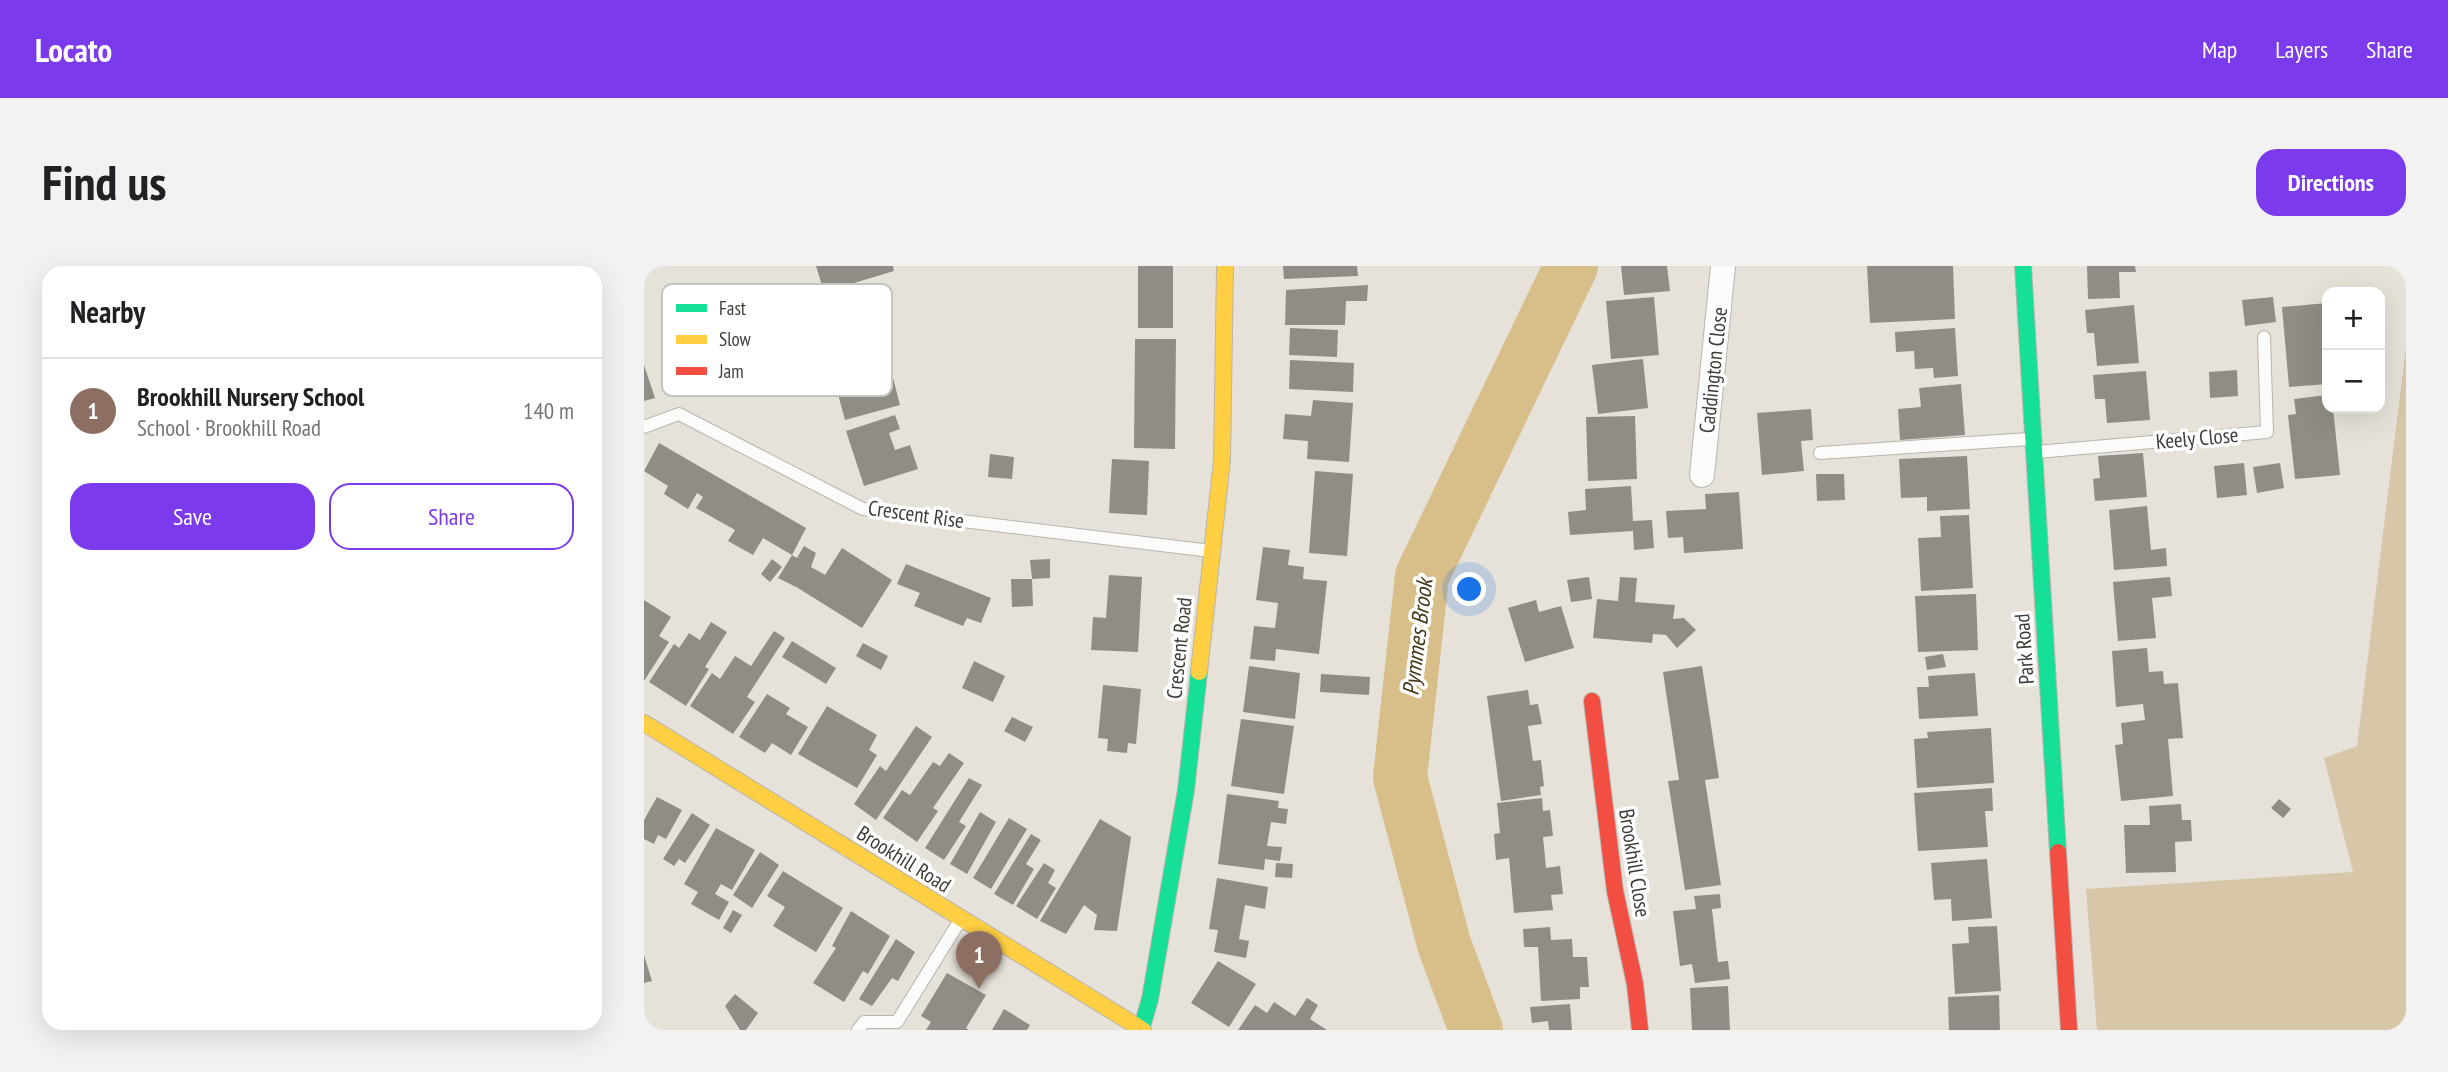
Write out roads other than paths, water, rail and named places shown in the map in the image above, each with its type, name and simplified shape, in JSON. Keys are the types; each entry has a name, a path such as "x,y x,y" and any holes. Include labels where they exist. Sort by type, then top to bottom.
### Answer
{"street":[{"name":"Crescent Road","path":"1142,1030 1150,999 1186,790 1222,460 1225,266"},
{"name":"Caddington Close","path":"1702,475 1723,266"},
{"name":"Park Road","path":"2023,266 2070,1030"},
{"name":"Brookhill Close","path":"1592,701 1615,891 1635,984 1640,1030"},
{"name":"Brookhill Road","path":"644,723 1142,1030"}],"lane":[{"name":"Keely Close","path":"2032,445 2267,432 2264,337"},
{"name":"Crescent Rise","path":"644,426 680,414 863,509 1211,551"},
{"path":"1820,453 2032,445"},
{"path":"858,1030 864,1022 897,1022 961,918"}],"waterway":[{"name":"Pymmes Brook","path":"1476,1030 1444,944 1400,777 1422,576 1571,266"}],"place":[{"name":"Brookhill Nursery School","path":"979,989"}]}
